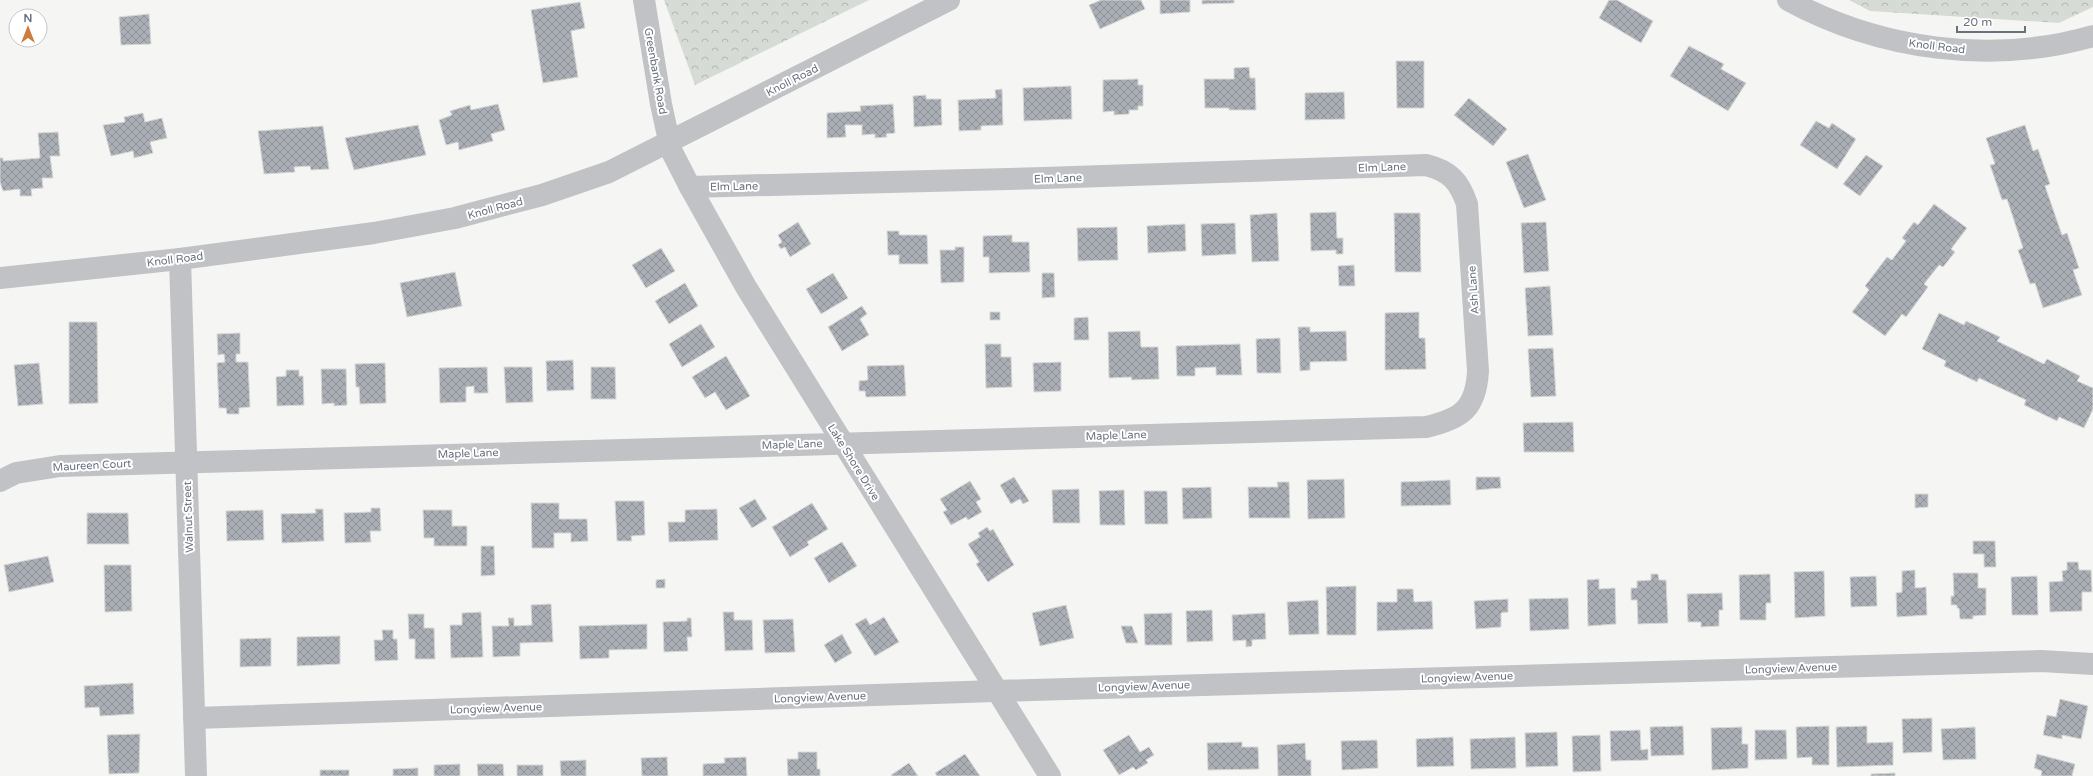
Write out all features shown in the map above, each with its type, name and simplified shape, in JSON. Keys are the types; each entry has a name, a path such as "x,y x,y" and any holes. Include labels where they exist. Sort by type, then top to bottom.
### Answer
{"street":[{"name":"Greenbank Road","path":"644,0 661,104 670,142"},
{"name":"Knoll Road","path":"0,278 180,259 374,233 455,218 542,195 609,172 948,0"},
{"name":"Knoll Road","path":"1788,0 1843,26 1889,39 1940,48 1986,50 2033,47 2093,36"},
{"name":"Lake Shore Drive","path":"670,142 671,150 690,187 746,287 995,691 1050,776"},
{"name":"Elm Lane","path":"690,187 1044,178 1426,165"},
{"name":"Ash Lane","path":"1426,165 1439,168 1452,176 1462,189 1467,204 1478,371 1477,386 1472,401 1462,413 1446,422"},
{"name":"Walnut Street","path":"180,259 196,776"},
{"name":"Maple Lane","path":"186,462 1426,426 1446,422"},
{"name":"Maureen Court","path":"0,481 16,472 60,466 186,462"},
{"name":"Longview Avenue","path":"194,718 995,691 2041,661 2093,664"}],"green space":[{"path":"664,0 869,0 695,85"},
{"path":"1849,0 2093,0 2093,7 2059,23 1870,11"}],"building":[{"path":"1101,0 1141,0 1145,9 1100,29 1089,5"},
{"path":"1160,0 1190,0 1190,12 1160,14"},
{"path":"1202,0 1234,0 1234,3 1202,4"},
{"path":"1609,0 1617,0 1653,21 1641,43 1599,18"},
{"path":"580,2 585,28 571,31 578,77 543,83 531,10"},
{"path":"149,14 151,44 121,45 119,17"},
{"path":"1689,46 1724,64 1721,69 1746,83 1728,111 1670,76"},
{"path":"1396,61 1424,61 1424,108 1397,108"},
{"path":"1249,67 1250,78 1255,78 1256,110 1205,108 1204,79 1234,79 1234,68"},
{"path":"1138,79 1138,85 1143,85 1143,106 1138,106 1138,110 1129,110 1129,114 1114,115 1114,111 1103,112 1103,80"},
{"path":"1071,86 1072,119 1024,121 1023,88"},
{"path":"1002,89 1003,125 981,126 981,130 959,131 958,100 996,98 995,90"},
{"path":"1344,92 1345,119 1305,120 1305,93"},
{"path":"926,95 926,99 941,99 942,125 914,127 913,96"},
{"path":"1469,98 1507,129 1493,146 1454,115"},
{"path":"498,104 505,130 491,134 493,141 459,150 458,142 446,145 439,120 452,115 450,111 470,105 471,110"},
{"path":"893,104 895,133 886,134 887,137 875,138 875,134 862,135 862,125 845,125 846,137 827,138 827,113 861,111 860,106"},
{"path":"143,113 145,122 162,118 167,138 150,142 153,153 134,158 133,151 111,156 103,125 125,122 124,117"},
{"path":"1816,121 1829,128 1832,123 1856,139 1837,169 1800,145"},
{"path":"418,125 426,155 354,170 345,138"},
{"path":"2025,125 2033,151 2038,149 2050,184 2045,186 2062,235 2067,233 2079,268 2073,270 2082,295 2043,308 2035,283 2030,284 2018,250 2023,248 2007,199 2002,200 1990,165 1995,164 1986,138"},
{"path":"323,126 329,169 311,170 310,166 294,167 295,172 264,174 258,131"},
{"path":"58,132 60,156 50,156 53,178 42,178 43,188 31,189 32,196 20,196 20,189 3,191 0,182 0,158 3,158 3,161 40,158 38,133"},
{"path":"1528,154 1546,200 1524,208 1506,162"},
{"path":"1866,155 1883,166 1860,196 1843,184"},
{"path":"1934,204 1967,228 1951,249 1955,252 1943,267 1939,265 1924,284 1928,287 1906,317 1902,314 1885,336 1852,312 1869,290 1865,286 1887,257 1892,260 1906,241 1902,238 1914,222 1918,225"},
{"path":"1336,212 1337,238 1343,238 1343,254 1336,254 1336,250 1311,251 1310,213"},
{"path":"1277,213 1279,261 1252,262 1250,215"},
{"path":"1394,213 1420,213 1421,272 1395,272"},
{"path":"798,222 811,244 790,257 785,247 781,249 778,245 782,242 778,235"},
{"path":"1546,222 1549,271 1524,273 1521,223"},
{"path":"1235,223 1236,254 1202,256 1201,224"},
{"path":"1185,224 1186,251 1148,253 1147,226"},
{"path":"1117,227 1118,260 1078,261 1077,228"},
{"path":"887,231 899,231 899,235 927,235 928,264 899,264 899,255 888,255"},
{"path":"1012,235 1012,242 1029,242 1030,272 989,273 989,257 983,257 983,236"},
{"path":"955,247 964,247 964,282 941,283 940,250 955,250"},
{"path":"661,248 675,271 646,288 632,265"},
{"path":"1354,265 1355,286 1339,286 1338,266"},
{"path":"455,272 462,306 407,317 400,283"},
{"path":"833,273 848,298 821,314 806,289"},
{"path":"1042,273 1054,273 1055,297 1042,298"},
{"path":"685,283 698,306 669,324 655,301"},
{"path":"1550,286 1553,335 1528,336 1525,288"},
{"path":"862,306 867,314 860,319 869,335 842,351 828,327"},
{"path":"990,312 1000,312 1000,320 990,320"},
{"path":"1419,312 1419,338 1425,338 1426,369 1385,370 1385,313"},
{"path":"1939,313 1964,325 1966,321 2000,337 1997,341 2044,364 2047,359 2080,376 2077,381 2093,388 2093,409 2084,428 2059,417 2057,421 2024,405 2026,400 1979,378 1977,382 1944,366 1946,361 1922,349"},
{"path":"1088,317 1089,340 1074,340 1074,318"},
{"path":"69,322 97,322 98,403 69,404"},
{"path":"701,324 715,347 682,367 669,344"},
{"path":"1298,327 1310,327 1310,332 1346,331 1347,361 1310,362 1310,370 1300,371"},
{"path":"1140,331 1141,347 1158,347 1159,379 1132,380 1131,377 1109,378 1108,332"},
{"path":"240,333 240,354 236,354 236,362 248,362 250,407 239,408 239,414 227,414 226,408 219,408 217,363 225,362 224,354 218,355 217,334"},
{"path":"1280,338 1281,373 1257,373 1256,339"},
{"path":"985,344 1001,344 1001,357 1011,357 1012,387 986,388"},
{"path":"1240,344 1242,375 1216,375 1216,367 1195,368 1195,376 1177,376 1176,346"},
{"path":"1553,348 1556,396 1531,397 1528,349"},
{"path":"726,356 750,396 726,410 715,392 705,398 692,377"},
{"path":"573,360 574,390 547,391 546,361"},
{"path":"1061,362 1061,391 1034,392 1033,363"},
{"path":"39,363 43,404 18,406 14,365"},
{"path":"385,363 386,403 360,404 359,387 356,387 355,364"},
{"path":"904,365 906,396 866,397 865,391 859,391 859,381 868,380 867,366"},
{"path":"487,367 488,393 474,393 474,386 466,387 466,402 440,403 439,368"},
{"path":"504,367 532,367 533,402 506,403"},
{"path":"591,367 615,367 616,399 591,399"},
{"path":"321,369 346,369 347,405 334,406 334,403 322,404"},
{"path":"286,370 299,370 299,376 303,376 304,405 277,406 276,377 286,376"},
{"path":"1573,422 1574,452 1524,452 1523,423"},
{"path":"1014,477 1029,501 1023,504 1020,499 1011,504 1000,485"},
{"path":"1476,477 1500,477 1501,488 1476,490"},
{"path":"1344,479 1345,518 1308,519 1307,480"},
{"path":"1450,480 1451,505 1401,506 1401,482"},
{"path":"970,481 981,499 976,502 982,512 968,520 966,517 951,525 943,512 947,510 940,499"},
{"path":"1277,482 1289,482 1290,518 1249,518 1248,487 1278,487"},
{"path":"1211,487 1212,518 1183,519 1182,488"},
{"path":"1079,489 1080,523 1053,523 1052,490"},
{"path":"1124,490 1125,525 1100,525 1099,491"},
{"path":"1144,491 1167,491 1168,524 1145,524"},
{"path":"1915,494 1928,494 1928,507 1915,508"},
{"path":"755,499 767,519 752,528 739,508"},
{"path":"615,501 644,501 645,535 631,536 632,541 617,541"},
{"path":"531,503 559,503 559,519 587,519 588,541 571,542 571,533 554,533 554,548 532,548"},
{"path":"812,503 828,529 807,542 809,545 790,557 772,527"},
{"path":"371,508 380,508 381,531 370,531 371,542 345,543 344,513 371,512"},
{"path":"315,509 323,509 324,541 282,543 281,514 316,513"},
{"path":"717,509 718,540 669,542 668,522 685,522 685,510"},
{"path":"263,510 264,540 227,541 226,511"},
{"path":"423,510 452,510 452,526 467,526 467,546 434,546 434,538 424,538"},
{"path":"87,513 128,513 129,544 87,544"},
{"path":"987,527 990,531 993,529 1014,565 988,582 976,564 979,562 968,544 980,537 978,533"},
{"path":"1973,541 1995,541 1996,567 1984,567 1984,554 1973,554"},
{"path":"842,542 857,566 829,583 814,558"},
{"path":"481,546 494,546 495,575 481,576"},
{"path":"48,556 54,582 9,592 4,565"},
{"path":"2067,562 2078,562 2079,570 2091,570 2092,592 2082,592 2082,611 2050,612 2049,582 2063,581 2062,571 2067,570"},
{"path":"104,565 131,565 132,611 105,612"},
{"path":"1915,570 1915,588 1926,587 1927,615 1897,617 1896,593 1902,592 1902,571"},
{"path":"1824,571 1825,616 1795,618 1794,572"},
{"path":"1953,573 1978,573 1978,588 1986,588 1986,615 1973,616 1973,619 1960,619 1959,608 1957,608 1957,605 1951,605 1951,596 1954,596"},
{"path":"1651,574 1658,574 1659,580 1666,580 1668,623 1638,624 1637,600 1631,600 1631,588 1637,588 1637,581 1651,580"},
{"path":"1770,574 1771,603 1766,603 1766,620 1740,620 1739,575"},
{"path":"1876,576 1877,606 1851,607 1850,577"},
{"path":"2037,576 2038,615 2012,615 2011,577"},
{"path":"665,579 665,588 656,588 656,580"},
{"path":"1599,579 1599,589 1615,588 1616,624 1588,626 1587,580"},
{"path":"1356,586 1356,635 1327,635 1326,587"},
{"path":"1397,589 1413,589 1414,602 1432,601 1433,629 1377,631 1377,602 1397,602"},
{"path":"1722,593 1723,610 1719,610 1719,626 1701,627 1701,622 1688,622 1687,594"},
{"path":"1568,598 1569,629 1530,631 1529,599"},
{"path":"1508,599 1508,612 1501,613 1501,627 1476,629 1474,601"},
{"path":"1318,600 1319,634 1289,635 1287,602"},
{"path":"551,604 553,642 520,643 520,656 493,657 492,626 509,626 508,618 514,618 514,626 532,625 531,605"},
{"path":"1066,605 1074,638 1040,646 1032,613"},
{"path":"1212,610 1213,641 1187,642 1186,611"},
{"path":"481,612 483,657 451,658 450,625 462,625 462,613"},
{"path":"723,612 734,612 734,620 752,620 753,650 725,651"},
{"path":"1172,613 1172,645 1145,645 1144,614"},
{"path":"1265,613 1266,639 1252,640 1252,646 1246,647 1246,640 1233,641 1232,615"},
{"path":"408,614 424,614 424,628 434,628 435,659 415,659 415,639 409,639"},
{"path":"884,617 899,642 875,656 855,624 866,618 870,625"},
{"path":"687,618 691,618 692,637 687,637 688,651 664,652 663,622 687,621"},
{"path":"793,619 795,652 765,653 763,620"},
{"path":"647,624 647,649 609,650 609,658 580,659 579,626"},
{"path":"1121,626 1132,626 1138,643 1126,643"},
{"path":"382,630 393,630 393,639 397,639 398,660 375,661 374,640 383,640"},
{"path":"842,634 852,653 835,663 824,645"},
{"path":"340,636 340,664 297,666 297,637"},
{"path":"271,638 271,666 240,667 240,639"},
{"path":"133,683 134,714 100,716 99,707 85,708 84,686"},
{"path":"2060,699 2088,706 2081,739 2062,735 2062,739 2043,735 2047,715 2056,717"},
{"path":"1932,718 1932,752 1903,753 1902,719"},
{"path":"1683,726 1684,755 1651,756 1650,727"},
{"path":"1829,726 1829,765 1812,765 1812,757 1797,758 1796,727"},
{"path":"1867,726 1867,743 1893,742 1893,765 1837,767 1836,727"},
{"path":"1742,727 1742,744 1748,744 1748,768 1712,770 1711,728"},
{"path":"1975,727 1976,759 1943,760 1941,729"},
{"path":"1640,730 1641,750 1648,749 1648,760 1611,761 1610,731"},
{"path":"1755,730 1786,730 1787,759 1755,760"},
{"path":"1557,732 1558,766 1526,767 1525,733"},
{"path":"140,734 139,773 109,774 107,735"},
{"path":"1129,735 1140,752 1149,747 1154,755 1146,760 1148,763 1136,770 1133,767 1119,775 1103,750"},
{"path":"1600,735 1601,771 1573,772 1572,736"},
{"path":"1453,737 1454,766 1417,767 1416,739"},
{"path":"1515,737 1516,768 1471,769 1470,739"},
{"path":"1377,740 1378,768 1342,770 1341,741"},
{"path":"1242,742 1242,747 1258,747 1259,769 1208,770 1207,743"},
{"path":"1305,743 1306,760 1311,760 1311,776 1278,776 1277,745"},
{"path":"798,752 817,752 817,769 820,769 820,776 788,776 787,759 798,759"},
{"path":"965,754 980,776 937,776 935,773"},
{"path":"2037,754 2075,764 2072,776 2041,776 2042,771 2034,768"},
{"path":"667,757 668,776 642,776 641,758"},
{"path":"746,757 747,776 703,776 703,764 725,763 724,758"},
{"path":"586,760 586,776 561,776 560,761"},
{"path":"909,763 918,776 891,775"},
{"path":"460,764 460,776 434,776 434,765"},
{"path":"477,764 503,764 504,776 478,776"},
{"path":"517,765 543,765 543,776 517,776"},
{"path":"418,768 418,776 393,776 393,769"},
{"path":"320,770 349,770 349,776 320,776"},
{"path":"1895,773 1895,776 1871,776 1871,774"}]}
